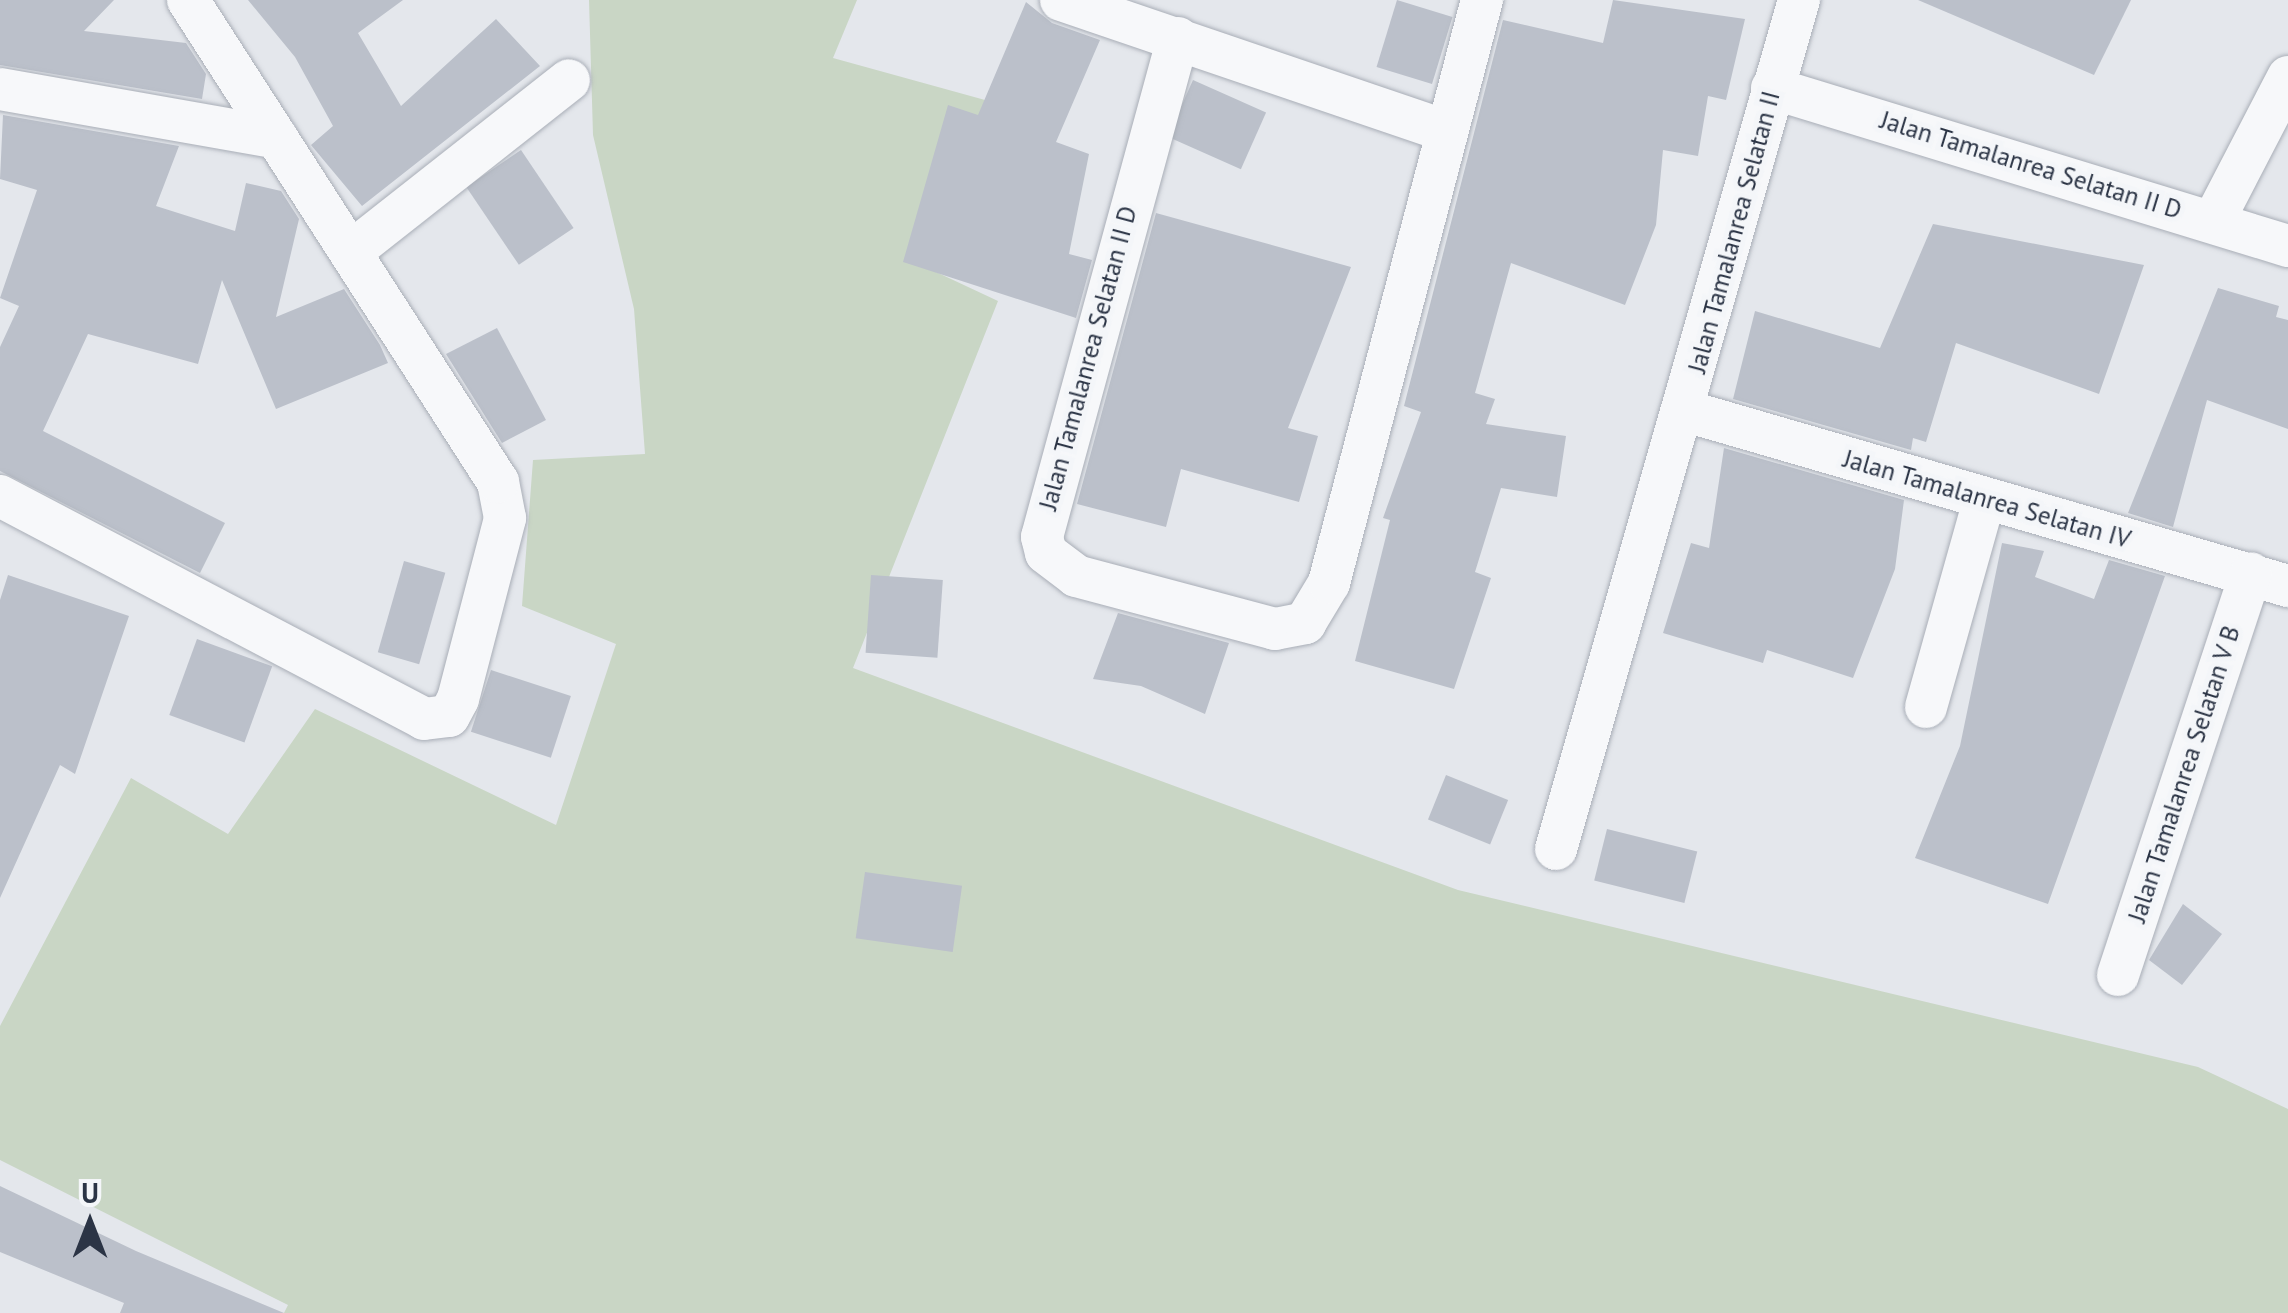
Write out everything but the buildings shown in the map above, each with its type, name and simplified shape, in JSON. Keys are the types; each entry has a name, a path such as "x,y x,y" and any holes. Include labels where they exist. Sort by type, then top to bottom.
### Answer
{"street":[{"path":"0,496 424,718 449,716 484,626 506,502 352,251 188,0"},
{"path":"1060,0 1443,130"},
{"name":"Jalan Tamalanrea Selatan II D","path":"1178,38 1044,511 1046,553 1076,576 1275,629 1306,623 1329,583 1443,130 1482,0"},
{"name":"Jalan Tamalanrea Selatan II","path":"1556,849 1671,464 1799,0"},
{"path":"2214,220 2288,77"},
{"path":"352,251 569,80"},
{"name":"Jalan Tamalanrea Selatan II D","path":"1772,88 2214,220 2288,246"},
{"path":"0,89 277,138"},
{"name":"Jalan Tamalanrea Selatan IV","path":"1686,411 1984,500 2269,579"},
{"path":"1926,707 1984,500"},
{"name":"Jalan Tamalanrea Selatan V B","path":"2118,974 2269,579"}],"green space":[{"path":"589,0 857,0 833,58 985,100 919,264 998,301 853,668 1458,890 2198,1067 2288,1109 2288,1313 284,1313 288,1305 0,1160 0,1026 131,778 228,834 315,709 556,825 616,644 522,606 533,460 645,454 634,309 593,135"}]}
